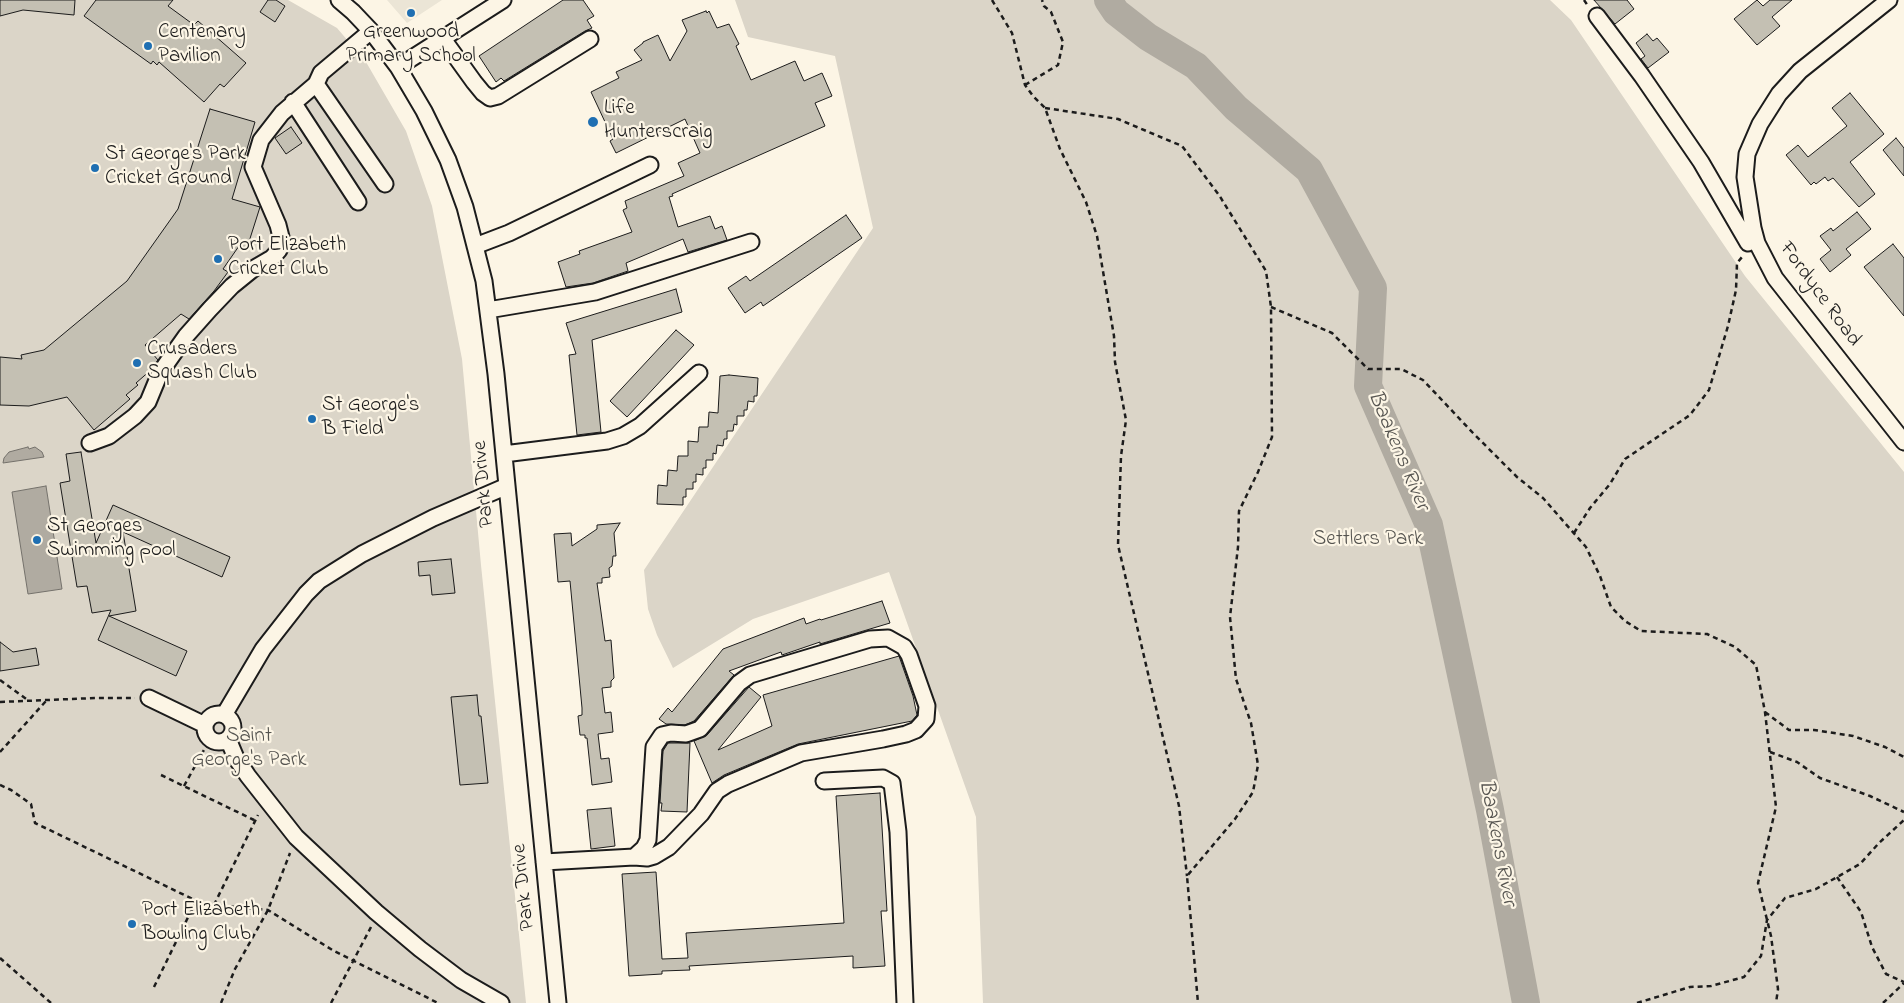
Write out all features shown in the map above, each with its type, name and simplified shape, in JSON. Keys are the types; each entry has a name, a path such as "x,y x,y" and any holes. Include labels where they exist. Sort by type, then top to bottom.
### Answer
{"street":[{"name":"Park Drive","path":"338,0 353,12 371,31 398,68 424,111 448,160 465,206 484,281 504,454 558,1003"},
{"path":"398,68 503,0"},
{"name":"Fordyce Road","path":"1889,0 1800,71 1780,94 1760,124 1747,154 1746,184 1748,208 1755,236 1764,258 1786,292 1904,442"},
{"path":"1597,16 1642,76 1701,162 1748,243 1755,236"},
{"path":"90,443 108,436 135,416 148,402 160,373 204,316 232,286 253,269 272,258 279,250 282,241 278,225 253,167 261,140 282,113 316,84 321,73 371,31"},
{"path":"443,39 474,82 490,98 498,96 590,40"},
{"path":"316,84 385,184"},
{"path":"293,102 358,202"},
{"path":"475,246 517,229 650,165"},
{"path":"488,310 595,292 751,242"},
{"path":"504,454 607,441 624,436 640,426 699,373"},
{"path":"224,715 263,650 306,594 319,581 371,549 433,518 507,486"},
{"path":"544,862 634,857 647,858 665,850 701,814 722,788 770,765 817,749 883,739 916,730 926,719 927,706 904,647 888,638 870,639 750,675 739,683 700,729 686,734 671,733 662,735 654,747 648,840 644,848 634,857"},
{"path":"149,698 207,732 219,742 231,736 233,726 224,715 214,714 210,717 207,732"},
{"path":"228,739 236,758 296,837 376,912 461,980 501,1003"},
{"path":"824,781 883,778 892,783 898,832 905,1003"}],"path":[{"path":"992,0 1012,33 1025,85 1033,96 1046,108 1060,150 1086,202 1097,236 1114,336 1115,362 1126,420 1121,456 1118,545 1179,806 1198,1003"},
{"path":"1025,85 1058,65 1063,42 1051,12 1044,6 1042,0"},
{"path":"1046,108 1118,119 1182,146 1219,195 1266,270 1271,307 1272,437 1239,511 1238,547 1230,616 1236,679 1251,723 1258,765 1252,792 1235,819 1187,876"},
{"path":"1574,533 1590,508 1610,484 1625,459 1690,415 1709,390 1728,326 1736,290 1737,263 1755,236"},
{"path":"1271,307 1332,333 1368,369 1401,369 1423,380 1479,440 1517,477 1544,498 1586,547 1612,607 1624,621 1641,631 1706,634 1735,647 1756,665 1765,712 1776,807 1758,883 1767,920 1778,989 1776,1003"},
{"path":"0,680 30,702"},
{"path":"0,702 149,698"},
{"path":"0,752 46,701"},
{"path":"1765,712 1790,730 1814,730 1853,736 1885,747 1904,757"},
{"path":"184,786 207,732"},
{"path":"1770,752 1797,762 1820,778 1870,796 1904,812"},
{"path":"161,775 254,820"},
{"path":"0,785 31,804 35,823 203,904 268,910 334,952 438,1003"},
{"path":"214,905 254,820 268,801"},
{"path":"1637,1003 1690,987 1711,986 1744,977 1761,956 1767,920 1785,898 1816,889 1860,864 1904,820"},
{"path":"221,1003 235,969 268,910 296,837"},
{"path":"1837,877 1861,912 1872,947 1886,974 1904,983 1883,1003"},
{"path":"154,987 196,901"},
{"path":"331,1003 371,927 376,912"},
{"path":"0,958 51,1003"}],"shaded area":[{"name":"Greenwood Primary School","path":"387,0 442,0 407,23"},
{"path":"28,447 29,449 35,447 42,452 44,457 3,463 4,458 9,452"},
{"name":"St Georges Swimming pool","path":"46,486 62,589 28,594 12,492"}],"green space":[{"name":"Saint George's Park","path":"0,0 288,0 337,28 366,62 406,131 432,206 462,359 526,1003 0,1003"},
{"name":"Settlers Park","path":"735,0 1550,0 1571,20 1745,276 1904,472 1904,1003 983,1003 976,817 889,572 753,619 673,668 657,635 648,609 644,570 873,228 835,56 748,37"}],"building":[{"path":"0,0 75,0 74,15 23,10 0,16"},
{"path":"96,0 173,0 168,6 194,25 198,21 246,63 224,87 220,84 204,102 159,62 157,65 153,61 151,64 84,16"},
{"path":"268,0 276,0 285,6 275,22 260,12"},
{"path":"563,0 583,0 594,16 587,20 592,28 504,81 501,78 496,82 479,56"},
{"path":"1594,0 1627,0 1634,9 1615,24"},
{"path":"1757,0 1763,6 1770,0 1792,0 1772,17 1780,26 1757,45 1734,19"},
{"path":"706,11 707,13 709,11 717,28 729,24 739,44 736,46 751,80 795,61 804,81 822,73 832,96 815,103 825,126 669,197 678,227 710,216 715,229 722,226 727,240 688,252 683,239 626,263 628,271 593,283 566,287 558,262 580,254 579,251 632,232 623,210 627,208 625,201 684,176 678,163 700,153 685,119 616,153 610,141 613,139 591,92 619,78 616,72 642,60 634,50 643,42 658,35 670,61 687,31 682,20"},
{"path":"1647,34 1653,41 1657,38 1669,52 1648,68 1641,59 1645,56 1636,43"},
{"path":"1850,93 1884,134 1850,162 1875,194 1859,207 1833,178 1828,181 1825,177 1816,184 1814,182 1811,185 1786,155 1798,145 1808,157 1847,126 1832,108"},
{"name":"St George's Park Cricket Ground","path":"210,109 255,122 232,199 260,207 247,248 239,246 223,269 228,272 189,319 181,314 145,345 158,360 152,369 136,383 138,385 126,395 130,399 94,430 67,397 29,406 0,405 0,357 22,359 21,355 44,350 127,281 178,209"},
{"path":"291,127 302,143 286,154 275,138"},
{"path":"1896,138 1904,148 1904,176 1883,150"},
{"path":"1857,212 1871,229 1846,249 1851,255 1830,272 1820,259 1831,250 1820,236 1831,228 1833,231"},
{"path":"846,215 862,238 763,306 761,302 745,313 728,288 746,276 750,281"},
{"path":"1893,244 1904,258 1904,316 1864,267"},
{"path":"676,289 682,312 592,340 601,432 577,435 569,355 576,354 566,323"},
{"path":"676,330 694,345 627,417 610,401"},
{"path":"720,376 758,378 757,396 754,396 754,402 748,401 747,410 744,410 744,416 737,416 737,425 734,424 733,431 727,431 727,439 724,439 723,446 717,445 716,454 713,453 713,460 706,460 706,468 703,468 703,475 696,474 696,482 693,482 693,489 686,489 683,505 657,504 658,485 667,486 668,470 677,471 678,456 688,456 688,441 698,442 699,427 708,427 709,412 718,413"},
{"path":"81,452 96,543 113,505 230,557 222,577 123,532 136,611 109,616 187,651 176,676 98,640 111,610 92,613 87,586 77,587 60,483 70,481 66,454"},
{"path":"620,523 614,533 616,556 613,556 612,566 609,568 610,577 602,578 602,583 597,583 605,641 611,640 614,678 611,681 611,687 602,688 605,713 611,712 613,732 598,734 601,759 609,758 612,782 592,785 587,738 585,738 585,735 580,735 578,716 582,715 582,708 570,581 558,582 554,534 571,533 572,546 597,529 597,525"},
{"path":"451,559 455,593 432,595 430,575 419,576 418,562"},
{"path":"882,601 890,623 820,644 820,642 782,655 781,652 729,671 734,675 694,721 685,725 666,724 659,719 668,708 672,712 723,649 804,618 806,624"},
{"path":"0,642 13,652 36,648 39,665 0,671"},
{"path":"899,656 913,696 917,715 912,721 798,744 724,775 712,783 694,741 707,735 749,687 761,697 718,750 772,726 763,695"},
{"path":"477,695 488,783 460,785 451,697"},
{"path":"668,743 690,743 687,812 661,811 663,751"},
{"path":"880,793 887,911 881,911 885,966 853,968 853,956 689,966 690,970 662,971 662,974 629,976 622,874 656,872 662,959 688,958 686,933 844,923 836,796"},
{"path":"611,808 615,846 591,849 587,810"}],"waterway":[{"name":"Baakens River","path":"1108,0 1116,12 1148,37 1196,66 1236,108 1309,170 1373,288 1368,386 1429,525 1490,810 1526,1003"}],"place":[{"name":"Greenwood Primary School","path":"411,13"},
{"name":"Centenary Pavilion","path":"148,46"},
{"name":"Life Hunterscraig","path":"593,122"},
{"name":"St George's Park Cricket Ground","path":"95,168"},
{"name":"Port Elizabeth Cricket Club","path":"218,259"},
{"name":"Crusaders Squash Club","path":"137,363"},
{"name":"St George's B Field","path":"312,419"},
{"name":"St Georges Swimming pool","path":"37,540"},
{"name":"Port Elizabeth Bowling Club","path":"132,924"}]}
